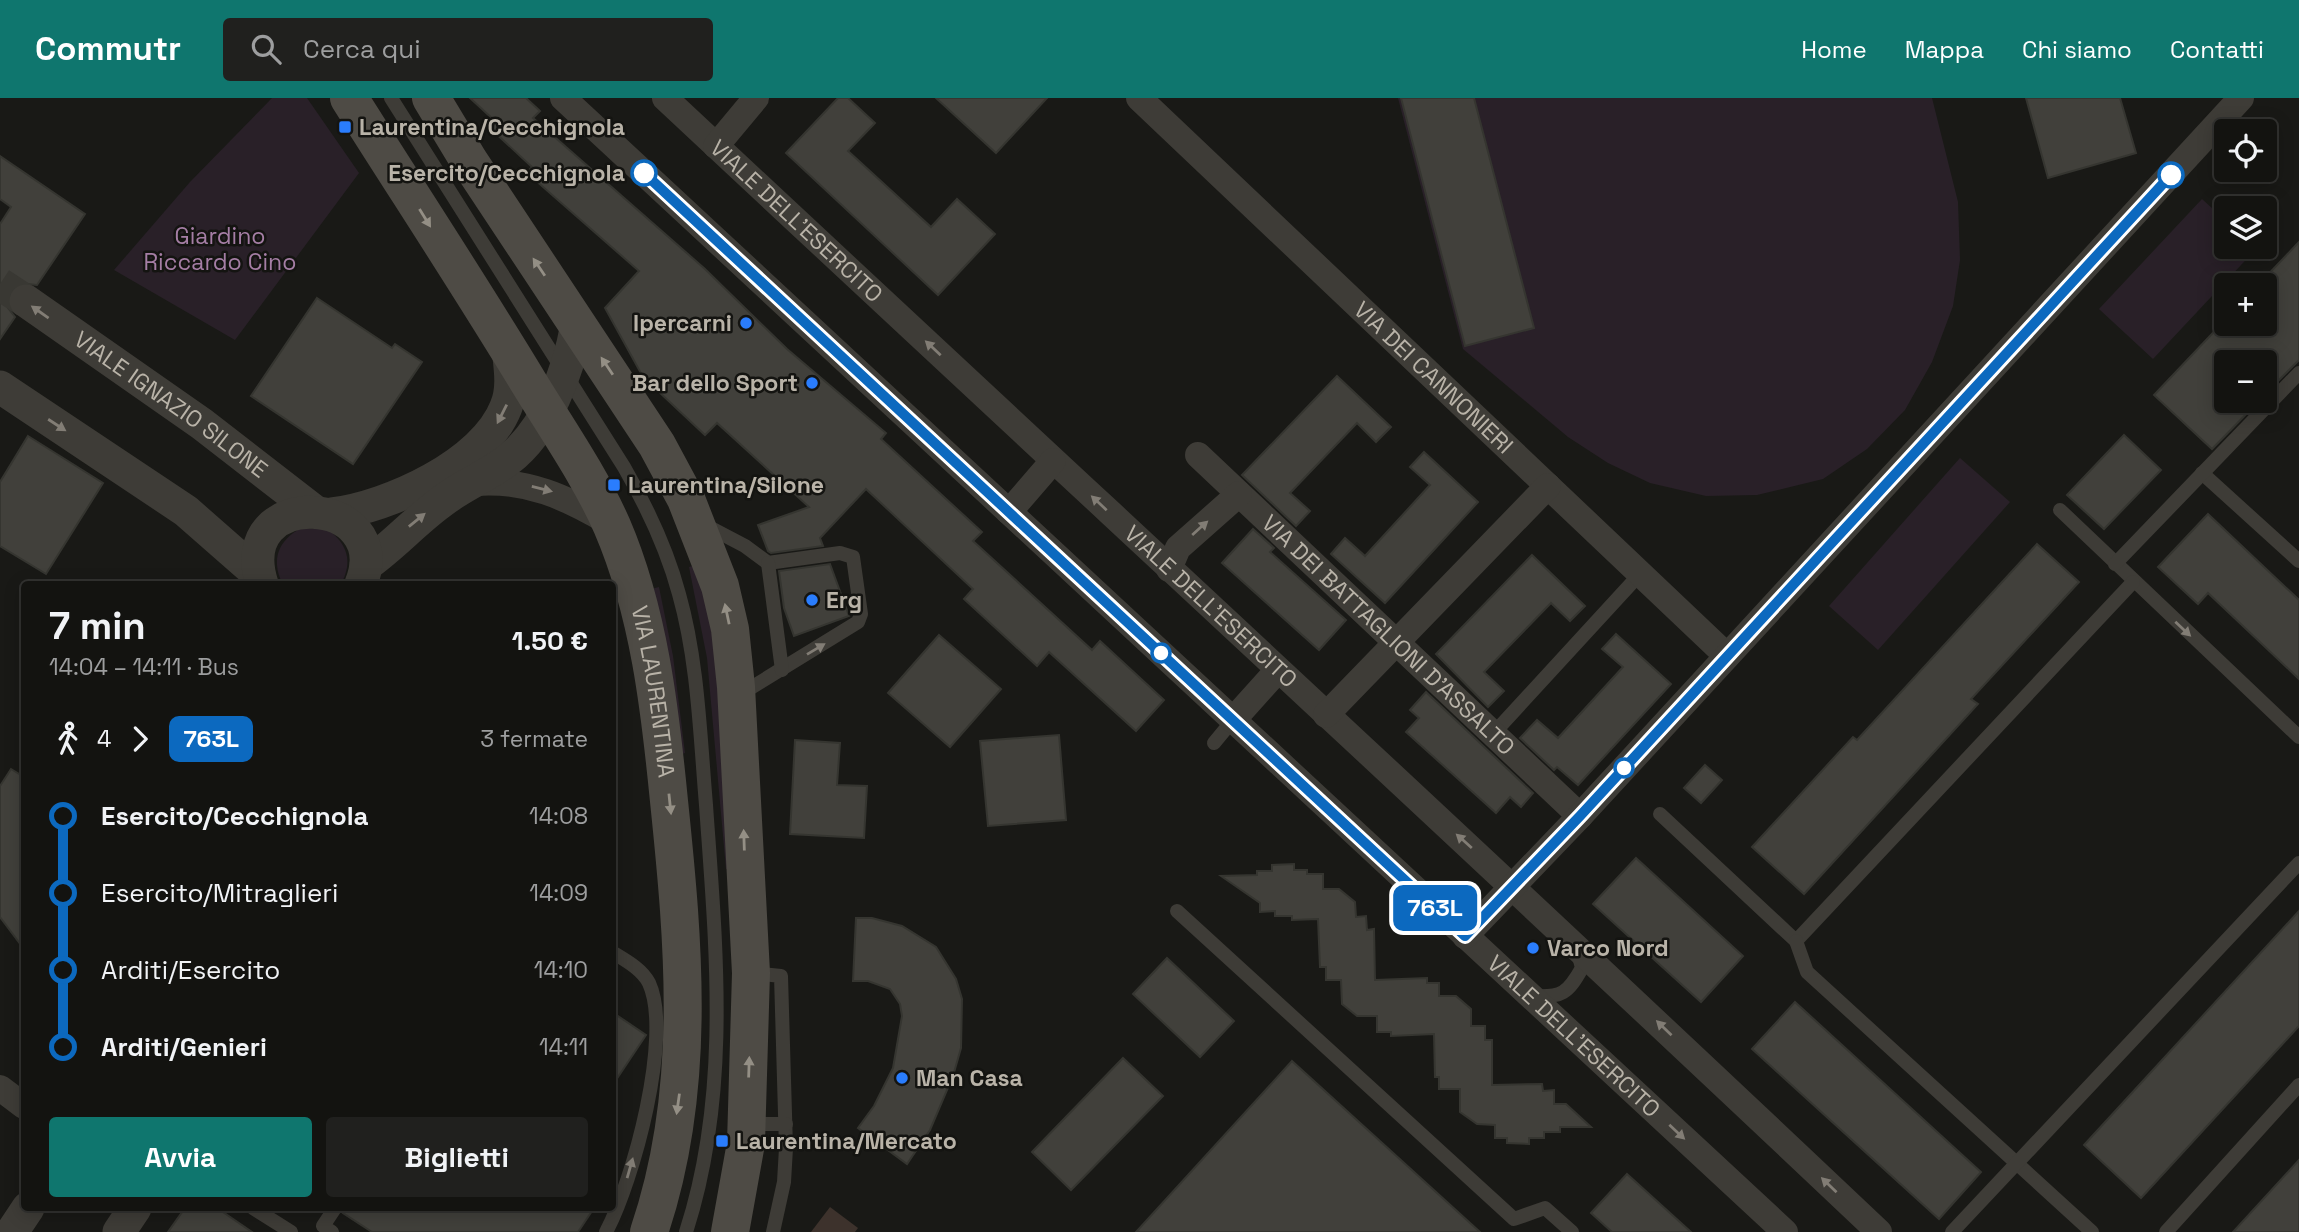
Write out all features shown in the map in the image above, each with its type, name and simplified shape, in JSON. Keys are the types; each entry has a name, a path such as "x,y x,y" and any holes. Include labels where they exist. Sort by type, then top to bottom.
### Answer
{"main road":[{"name":"VIA LAURENTINA","path":"349,98 546,411 610,523 637,598 662,733 684,978 684,1047 679,1101 662,1194 649,1232"},
{"path":"431,98 657,445 695,520 717,575 728,616 736,696 751,973 744,1170 730,1232"}],"street":[{"name":"VIALE DELL'ESERCITO","path":"563,98 1785,1232"},
{"name":"VIALE DELL'ESERCITO","path":"665,98 1168,569 1515,887 1879,1232"},
{"path":"716,146 756,98"},
{"name":"VIA DEI CANNONIERI","path":"1139,98 1727,656"},
{"path":"1465,936 1515,887 2241,98"},
{"name":"VIALE IGNAZIO SILONE","path":"26,302 202,424 322,512 345,522 357,534 363,578"},
{"path":"363,578 447,497 475,483 511,458 532,436 565,369 577,324"},
{"path":"261,581 260,548 267,533 280,520 296,512 362,508 402,493 461,460 484,441 508,402 508,348"},
{"path":"0,387 186,512 260,581"},
{"name":"VIA DEI BATTAGLIONI D'ASSALTO","path":"1198,455 1580,816"},
{"path":"1009,512 1054,461"},
{"path":"475,483 507,482 550,491 610,523"},
{"path":"1326,715 1548,486"},
{"path":"1168,569 1178,548 1239,494"},
{"path":"1233,720 1278,670"},
{"path":"0,1088 21,1104"},
{"path":"12,1232 26,1211"},
{"path":"119,1232 133,1211"}],"lane":[{"name":"VIA LAURENTINA","path":"391,98 565,369 652,520 679,593 692,659 718,969 718,1043 704,1165 686,1232"},
{"path":"2115,564 2299,373"},
{"path":"2202,473 2299,561"},
{"path":"2060,510 2133,583 2299,737"},
{"path":"695,520 745,546 768,563 847,553 853,557 861,614 852,628 736,696"},
{"path":"768,563 782,670"},
{"path":"1493,734 1640,574"},
{"path":"1796,941 2133,583"},
{"path":"1214,743 1233,720"},
{"path":"1660,814 1796,941 1807,972 2015,1165 2092,1232"},
{"path":"1952,1232 2299,863"},
{"path":"1177,911 1513,1226 1545,1208 1572,1232"},
{"path":"1531,996 1552,998 1571,989 1583,968 1577,945"},
{"path":"616,954 633,965 647,979 653,995 656,1039 641,1126 628,1175 616,1206"},
{"path":"751,973 781,976 786,1125 784,1182 773,1232"},
{"path":"2166,1232 2299,1085"},
{"path":"747,1125 786,1125"},
{"path":"258,1211 291,1232"},
{"path":"332,1232 323,1226 333,1211"},
{"path":"606,1232 614,1211"}],"green space":[{"name":"Giardino Riccardo Cino","path":"272,98 307,98 359,173 235,340 114,270 190,182"},
{"path":"1398,98 1932,98 1958,202 1960,260 1953,306 1932,362 1905,410 1867,449 1823,479 1757,495 1706,496 1650,483 1608,463 1568,437 1463,349"},
{"path":"2202,199 2214,210 2214,259 2247,259 2234,273 2214,273 2214,294 2153,359 2099,309"},
{"path":"1960,458 2010,502 1878,650 1829,606"},
{"path":"301,528 327,529 334,535 346,554 347,568 342,581 281,581 277,558 282,545"},
{"path":"698,564 717,658 730,869 726,869 707,658 689,567"},
{"path":"659,587 673,656 685,753 682,754 651,589"}],"shaded area":[{"path":"830,1207 858,1228 855,1232 811,1232"}],"building":[{"path":"470,98 526,98 540,111 533,118 705,269 787,349 886,433 881,439 982,532 973,541 1092,650 1100,641 1164,700 1136,731 1049,652 1037,666 964,599 973,589 866,489 820,538 823,546 771,553 768,551 758,525 809,507 717,423 705,435 643,377 605,308 639,271 527,173 532,167 491,129 496,122"},
{"path":"838,98 848,98 875,123 848,151 931,227 957,199 995,234 938,295 786,153"},
{"path":"936,98 1047,98 996,153"},
{"path":"1401,98 1474,98 1534,328 1465,346"},
{"path":"2026,98 2120,98 2136,153 2048,178"},
{"path":"0,156 85,214 37,285 18,283 10,291 8,308 15,317 0,339 0,224 11,207 0,199"},
{"path":"2299,242 2299,360 2277,382 2277,350 2214,350 2214,413 2247,413 2212,449 2154,395 2214,332 2214,336 2277,336 2277,273 2269,273"},
{"path":"317,298 392,348 395,344 422,362 353,464 251,396"},
{"path":"1337,376 1391,427 1376,442 1357,423 1290,493 1310,511 1296,526 1242,475"},
{"path":"2124,435 2161,470 2104,529 2067,495"},
{"path":"28,436 103,483 46,574 0,546 0,482"},
{"path":"1424,452 1478,502 1385,603 1331,554 1345,538 1365,556 1430,485 1410,467"},
{"path":"2208,514 2299,600 2299,679 2208,593 2198,604 2158,567"},
{"path":"1253,529 1274,548 1270,552 1346,620 1319,650 1222,563"},
{"path":"2037,544 2079,582 1971,699 1978,704 1804,894 1752,847 1853,737 1857,740"},
{"path":"1532,555 1585,606 1570,621 1551,603 1484,672 1504,691 1488,707 1436,654"},
{"name":"Erg","path":"830,564 849,616 794,636 784,608 779,571"},
{"path":"1616,634 1671,684 1578,785 1557,767 1554,770 1520,738 1537,720 1558,738 1623,667 1602,649"},
{"path":"939,635 1001,689 950,747 888,693"},
{"path":"1426,692 1533,793 1521,807 1510,797 1496,813 1406,732 1419,718 1410,710"},
{"path":"1059,735 1066,820 988,826 980,741"},
{"path":"795,740 840,743 837,785 867,786 864,838 790,834"},
{"path":"1705,765 1722,780 1701,803 1684,788"},
{"path":"11,769 21,775 21,945 0,917 0,786"},
{"path":"1636,858 1743,956 1701,1002 1593,904"},
{"path":"1294,864 1294,870 1307,870 1307,874 1323,874 1323,889 1339,889 1355,902 1356,917 1366,916 1367,930 1374,929 1375,980 1427,978 1427,983 1439,983 1439,996 1456,996 1471,1009 1471,1026 1485,1026 1485,1040 1492,1040 1492,1085 1542,1084 1543,1091 1554,1090 1554,1104 1566,1104 1591,1127 1560,1127 1560,1132 1544,1132 1544,1138 1529,1138 1529,1144 1507,1143 1507,1138 1495,1138 1495,1125 1477,1124 1460,1112 1460,1089 1439,1089 1439,1077 1435,1077 1434,1034 1391,1036 1391,1032 1377,1032 1377,1016 1357,1016 1342,1004 1341,980 1326,980 1326,967 1320,967 1318,919 1292,920 1292,916 1275,916 1275,911 1260,912 1260,903 1221,876 1257,875 1257,871 1272,871 1272,865"},
{"path":"2299,911 2299,1026 2141,1198 2084,1145"},
{"path":"856,918 872,918 902,926 936,947 956,979 962,999 961,1048 953,1076 930,1130 907,1164 858,1128 874,1106 893,1068 902,1016 900,1004 890,989 868,981 853,981"},
{"path":"1167,958 1234,1021 1200,1057 1133,994"},
{"path":"1795,1002 1981,1172 1939,1219 1752,1049"},
{"path":"616,1015 646,1035 616,1080"},
{"path":"1123,1058 1163,1096 1071,1190 1032,1152"},
{"path":"1292,1061 1480,1232 1136,1232"},
{"path":"2299,1160 2299,1232 2233,1232"},
{"path":"1627,1174 1691,1232 1612,1232 1591,1213"},
{"path":"183,1211 221,1211 252,1232 168,1232"},
{"path":"592,1211 578,1232 372,1232 343,1213"}],"tunnel":[{"path":"0,284 26,301"}],"bus line":[{"name":"763L","path":"644,173 1465,936 1515,887 2171,175"}],"place":[{"name":"Laurentina/Cecchignola","path":"345,127"},
{"name":"Esercito/Cecchignola","path":"644,173"},
{"name":"Ipercarni","path":"746,323"},
{"name":"Bar dello Sport","path":"812,383"},
{"name":"Laurentina/Silone","path":"614,485"},
{"name":"Erg","path":"812,600"},
{"name":"Varco Nord","path":"1533,948"},
{"name":"Man Casa","path":"902,1078"},
{"name":"Laurentina/Mercato","path":"722,1141"}]}
